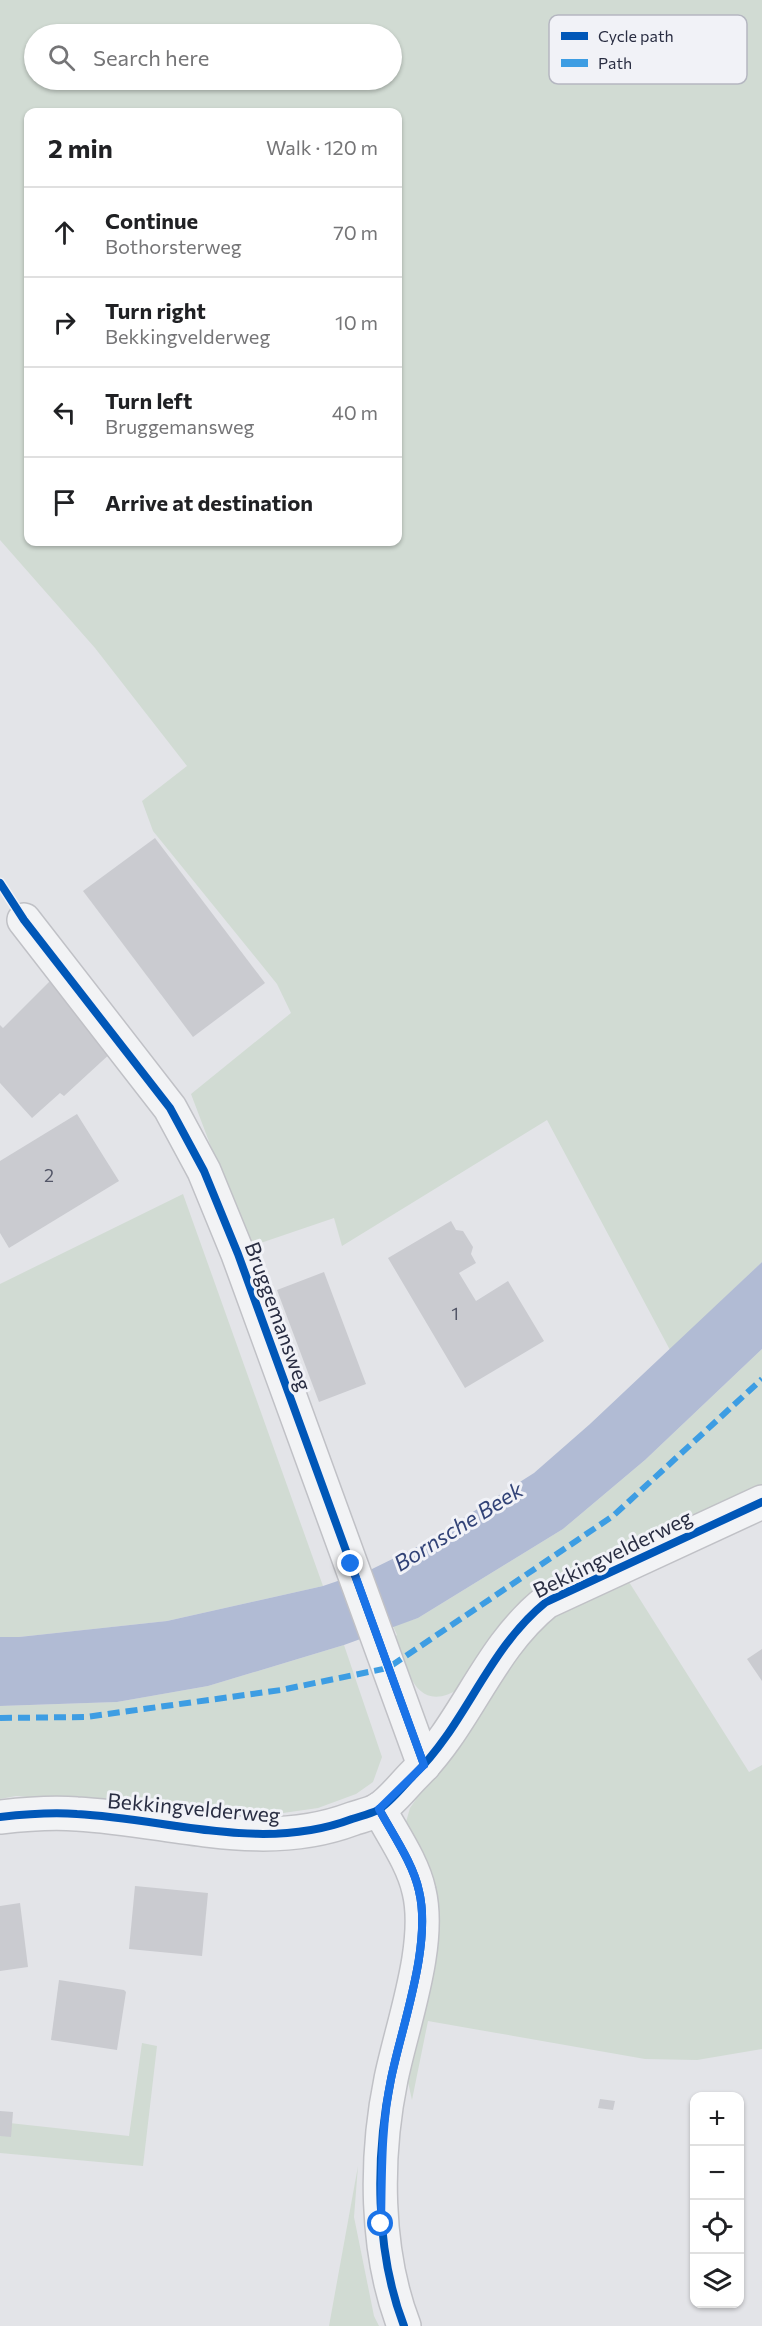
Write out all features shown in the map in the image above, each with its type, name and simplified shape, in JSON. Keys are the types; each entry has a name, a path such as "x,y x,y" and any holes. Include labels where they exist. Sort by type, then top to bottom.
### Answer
{"street":[{"name":"Bruggemansweg","path":"24,920 170,1108 204,1171 238,1254 424,1765"},
{"name":"Bekkingvelderweg","path":"0,1817 77,1814 260,1835 305,1833 379,1809 424,1765 442,1743 507,1641 527,1617 546,1602 762,1502"},
{"path":"379,1809 410,1867 419,1890 423,1924 413,1986 390,2080 382,2148 381,2224 394,2300 404,2326"}],"shaded area":[{"path":"0,0 762,0 762,1262 670,1350 547,1120 342,1246 334,1218 249,1247 191,1094 291,1013 277,984 153,831 142,801 187,766 95,648 0,540"},
{"path":"183,1194 323,1586 167,1621 19,1637 0,1637 0,1284"},
{"path":"762,1349 762,1484 728,1499 720,1507 570,1576 462,1687 446,1695 434,1697 424,1693 416,1686 394,1637 397,1635 393,1626 418,1618 563,1529 645,1460"},
{"path":"629,1582 749,1772 762,1765 762,2049 697,2060 645,2059 428,2021 412,2100 406,2073 406,1822 410,1808 515,1655 556,1613"},
{"path":"344,1645 382,1757 373,1782 356,1794 318,1808 283,1813 223,1814 16,1796 0,1799 0,1706 117,1702 208,1686"},
{"path":"142,2043 157,2046 143,2166 0,2153 0,2122 129,2136"},
{"path":"358,2166 354,2217 374,2316 379,2326 329,2326"}],"water":[{"name":"Bornsche Beek","path":"762,1262 762,1349 645,1460 563,1529 418,1618 344,1645 208,1686 117,1702 0,1706 0,1637 19,1637 167,1621 323,1586 370,1570 421,1545 534,1473 590,1424"}],"building":[{"path":"155,838 265,983 193,1037 83,891"},
{"path":"51,980 113,1051 64,1096 60,1093 32,1118 0,1083 0,1025 3,1028"},
{"path":"77,1114 119,1181 9,1248 0,1233 0,1161"},
{"path":"451,1221 456,1230 463,1231 473,1247 471,1254 476,1263 459,1273 476,1301 508,1281 544,1341 465,1388 388,1258"},
{"path":"324,1272 366,1384 319,1402 277,1290"},
{"path":"762,1649 762,1681 747,1659"},
{"path":"135,1886 208,1893 202,1956 129,1949"},
{"path":"20,1903 28,1967 0,1971 0,1906"},
{"path":"59,1980 126,1992 117,2050 51,2040"},
{"path":"600,2099 615,2101 613,2110 598,2108"},
{"path":"0,2111 13,2112 11,2137 0,2136"}],"marked path":[{"path":"0,1718 86,1717 281,1690 388,1668 613,1516 762,1379"}],"cycle path":[{"path":"0,883 24,920 170,1108 204,1171 238,1254 424,1765"},
{"path":"0,1817 67,1813 250,1834 318,1829 375,1811 383,1807 432,1755 449,1733 508,1642 546,1602 762,1502"},
{"path":"379,1809 412,1870 419,1891 422,1912 419,1960 391,2079 380,2172 387,2267 404,2326"}],"route":[{"path":"351,1564 424,1765 379,1809 410,1867 419,1890 423,1924 413,1986 390,2080 382,2148 381,2224"}]}
